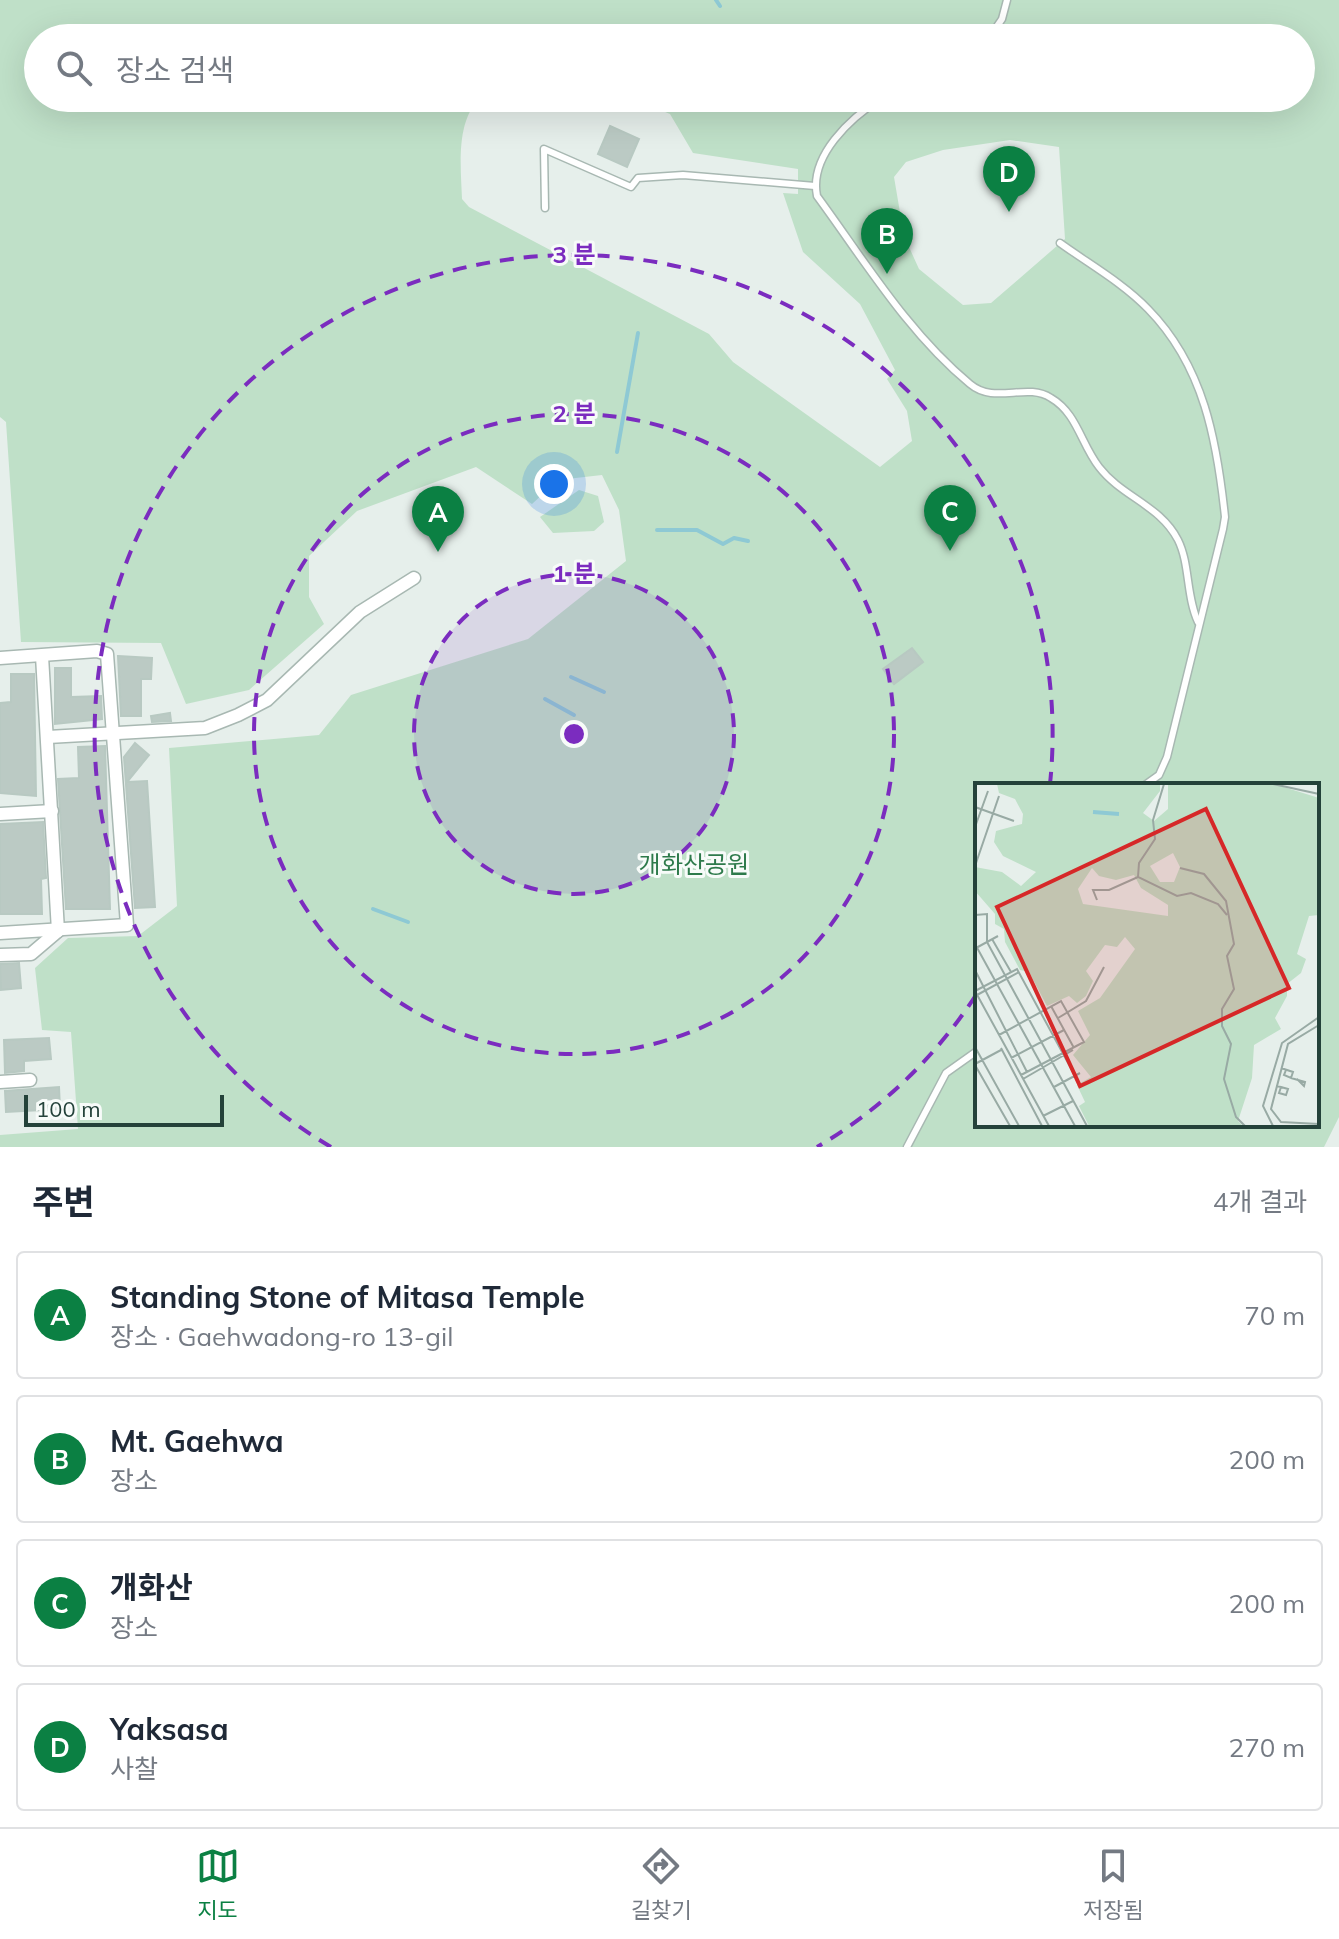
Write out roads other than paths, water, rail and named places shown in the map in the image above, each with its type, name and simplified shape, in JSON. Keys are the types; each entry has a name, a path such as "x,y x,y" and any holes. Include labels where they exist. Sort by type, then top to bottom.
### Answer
{"street":[{"path":"48,737 205,728 267,700 360,612 414,578"},
{"path":"0,658 97,651 107,654 127,925 0,933"},
{"path":"42,656 58,931"},
{"path":"0,814 52,811"},
{"path":"0,955 31,954 58,931"},
{"path":"0,1082 30,1080"}],"lane":[{"path":"999,24 1007,0"},
{"path":"864,112 832,144 817,170 817,196 917,332 972,386 996,395 1035,391 1056,400 1080,431 1091,456 1108,477 1152,507 1169,525 1180,545 1192,608 1198,622"},
{"path":"545,208 544,149 631,187 638,178 683,175 815,186"},
{"path":"1060,243 1148,308 1171,336 1204,401 1215,433 1225,517 1167,757 1159,775 1148,783"},
{"path":"907,1147 946,1073 975,1052"}],"waterway":[{"path":"716,0 720,6"},
{"path":"617,452 638,333"},
{"path":"657,530 697,530 723,544 734,538 748,541"},
{"path":"571,677 604,692"},
{"path":"545,699 574,715"},
{"path":"373,909 408,922"}],"place":[{"name":"Yaksasa","path":"1009,212"},
{"name":"Mt. Gaehwa","path":"887,274"},
{"name":"개화산","path":"950,551"},
{"name":"Standing Stone of Mitasa Temple","path":"438,552"}],"park label":[{"name":"개화산공원","path":"694,865"}]}
